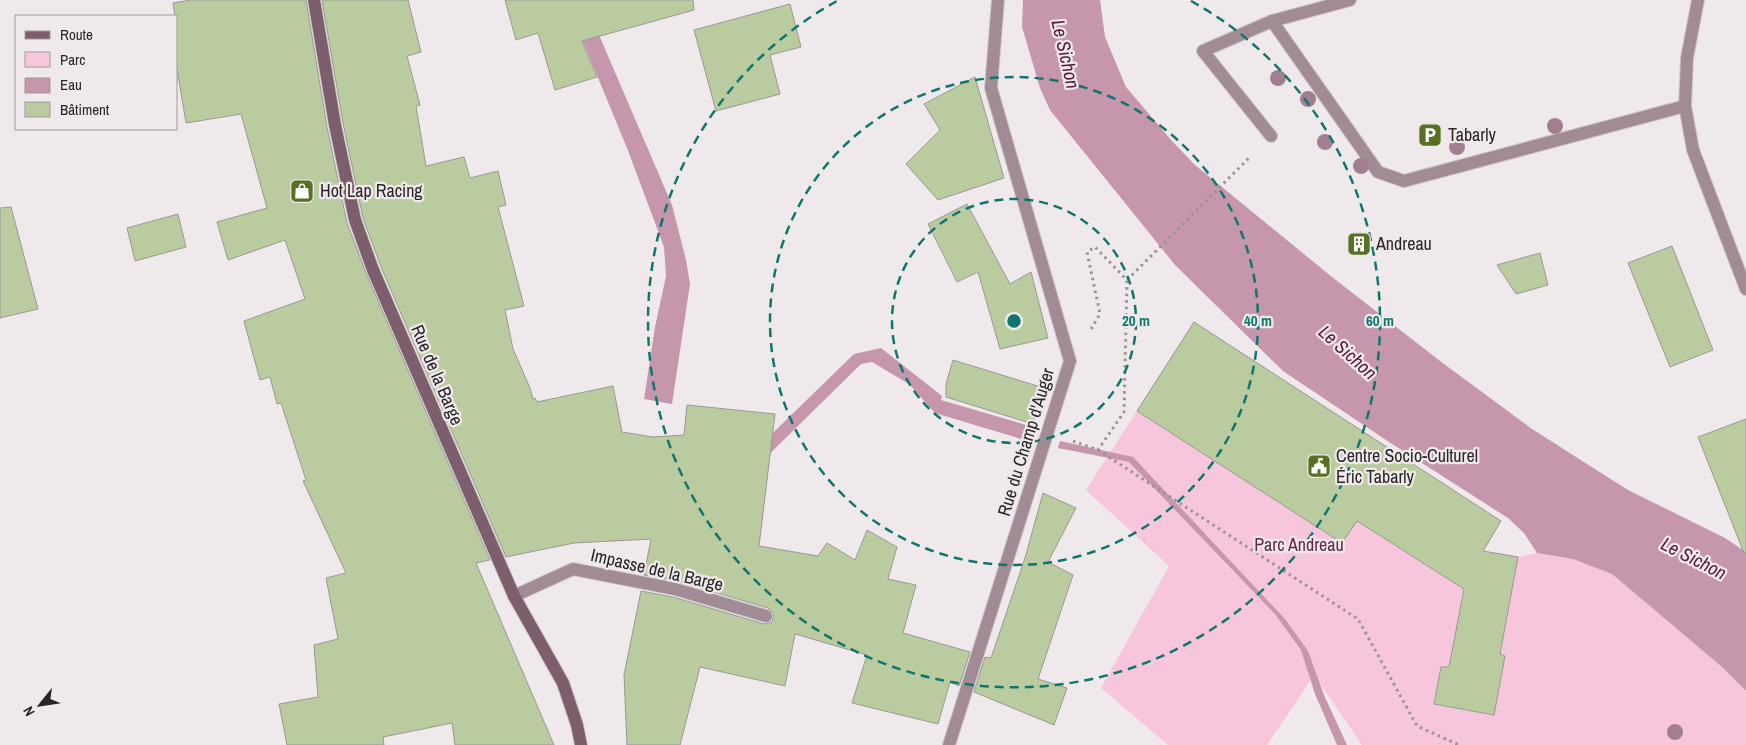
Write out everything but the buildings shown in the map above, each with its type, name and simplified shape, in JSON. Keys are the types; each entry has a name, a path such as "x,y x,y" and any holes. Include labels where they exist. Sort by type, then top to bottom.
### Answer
{"main road":[{"name":"Rue de la Barge","path":"314,0 335,125 355,220 373,270 514,596 563,683 577,725 581,745"}],"street":[{"name":"Rue du Champ d'Auger","path":"949,745 1070,361 991,88 998,0"},
{"path":"1271,136 1203,51 1272,21 1350,0"},
{"path":"1698,0 1687,58 1685,106 1693,150 1746,289"},
{"path":"1272,21 1378,172 1404,181 1685,106"},
{"name":"Impasse de la Barge","path":"514,596 573,569 676,590 766,616"}],"path":[{"path":"1098,450 1124,412 1127,280 1271,136"},
{"path":"1070,361 1100,314 1087,252 1095,246 1127,280"},
{"path":"1048,432 1098,450 1358,619 1417,726 1459,745"}],"green space":[{"name":"Parc Andreau","path":"1194,322 1501,521 1484,551 1518,557 1537,553 1573,558 1612,574 1722,667 1746,691 1746,745 1362,745 1314,675 1267,745 1168,745 1101,688 1169,566 1086,490"}],"water":[{"path":"584,0 672,205 686,260 690,284 672,404 644,399 655,327 666,276 664,247 627,148 575,22"},
{"name":"Le Sichon","path":"1023,0 1100,0 1105,37 1126,87 1195,165 1332,277 1440,361 1532,429 1628,490 1725,538 1746,552 1746,691 1722,667 1612,574 1573,559 1537,553 1524,533 1508,518 1283,371 1175,265 1050,110 1040,88 1022,27"},
{"path":"881,348 942,396 941,400 1033,427 1028,441 935,413 909,384 872,362 861,364 748,475 740,465 854,354"},
{"path":"1060,441 1133,457 1285,619 1308,651 1324,695 1347,745 1337,745 1315,694 1301,650 1275,614 1129,462 1058,448"}],"place":[{"name":"Tabarly","path":"1430,135"},
{"name":"Hot Lap Racing","path":"302,191"},
{"name":"Andreau","path":"1359,244"},
{"name":"Centre Socio-Culturel Éric Tabarly","path":"1319,466"}]}
